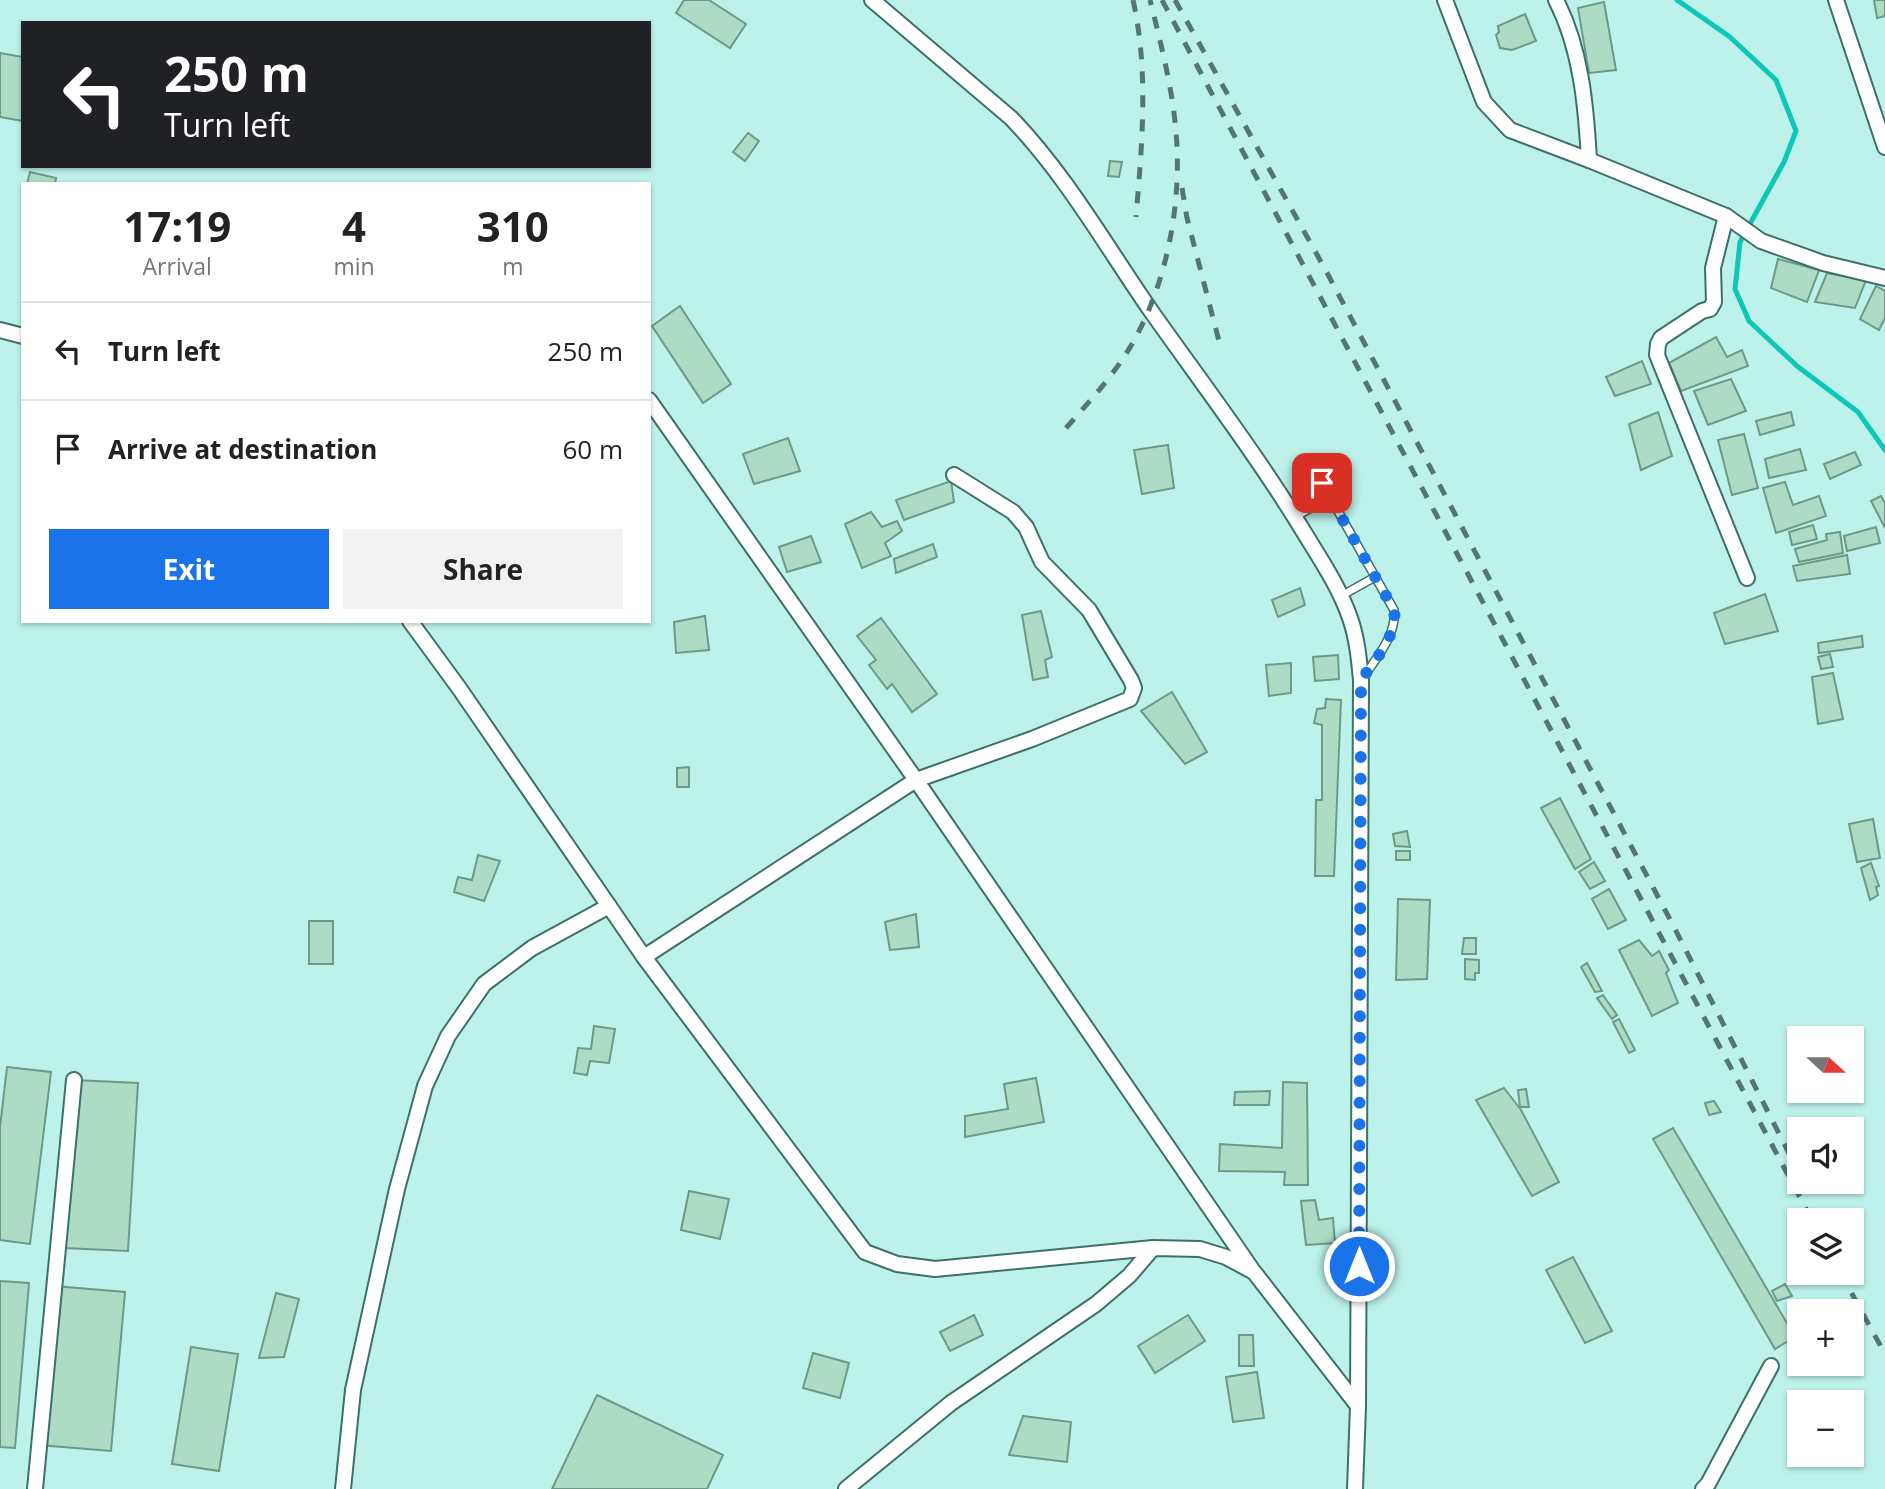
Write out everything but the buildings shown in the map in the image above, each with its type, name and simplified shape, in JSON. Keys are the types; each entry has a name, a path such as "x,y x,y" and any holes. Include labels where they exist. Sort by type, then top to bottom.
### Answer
{"street":[{"path":"872,0 1028,135 1295,517 1341,596 1350,618 1357,645 1361,680 1358,1406 1355,1489"},
{"path":"1445,0 1484,102 1510,131 1589,160 1731,219 1761,241 1823,263 1885,278"},
{"path":"1556,0 1566,19 1585,96 1589,160"},
{"path":"1836,0 1885,147"},
{"path":"1731,219 1713,268 1714,302 1710,309 1702,311 1661,338 1657,355 1746,578"},
{"path":"0,330 21,335"},
{"path":"651,403 916,780 1254,1272 1358,1406"},
{"path":"645,957 916,780 1032,739 1130,699 1134,688 1131,680 1098,623 1089,610 1042,562 1026,527 1013,512 954,475"},
{"path":"411,623 460,688 645,957 866,1252 897,1264 935,1269 1153,1248 1200,1249 1226,1257 1254,1272"},
{"path":"343,1489 353,1390 397,1189 425,1086 448,1037 484,984 532,948 609,906"},
{"path":"35,1489 74,1080"},
{"path":"846,1489 951,1404 1096,1304 1129,1276 1153,1248"},
{"path":"1703,1489 1771,1366"}],"lane":[{"path":"1322,483 1394,610 1395,621 1390,636 1361,680"},
{"path":"1295,517 1330,497"},
{"path":"1341,596 1375,576"}],"waterway":[{"path":"1677,0 1730,37 1776,80 1796,131 1784,162 1740,242 1735,289 1749,321 1797,366 1858,412 1885,450"}],"railway":[{"path":"1133,0 1143,81 1136,217"},
{"path":"1066,428 1110,377 1132,344 1144,322 1162,274 1168,249 1176,198 1176,129 1167,73 1150,0"},
{"path":"1162,0 1806,1208"},
{"path":"1175,0 1325,269 1673,925 1787,1149"},
{"path":"1182,188 1187,218 1219,341"},
{"path":"1847,1285 1885,1354"}],"route":[{"path":"1322,483 1394,610 1395,621 1390,636 1361,680 1359,1266"}]}
